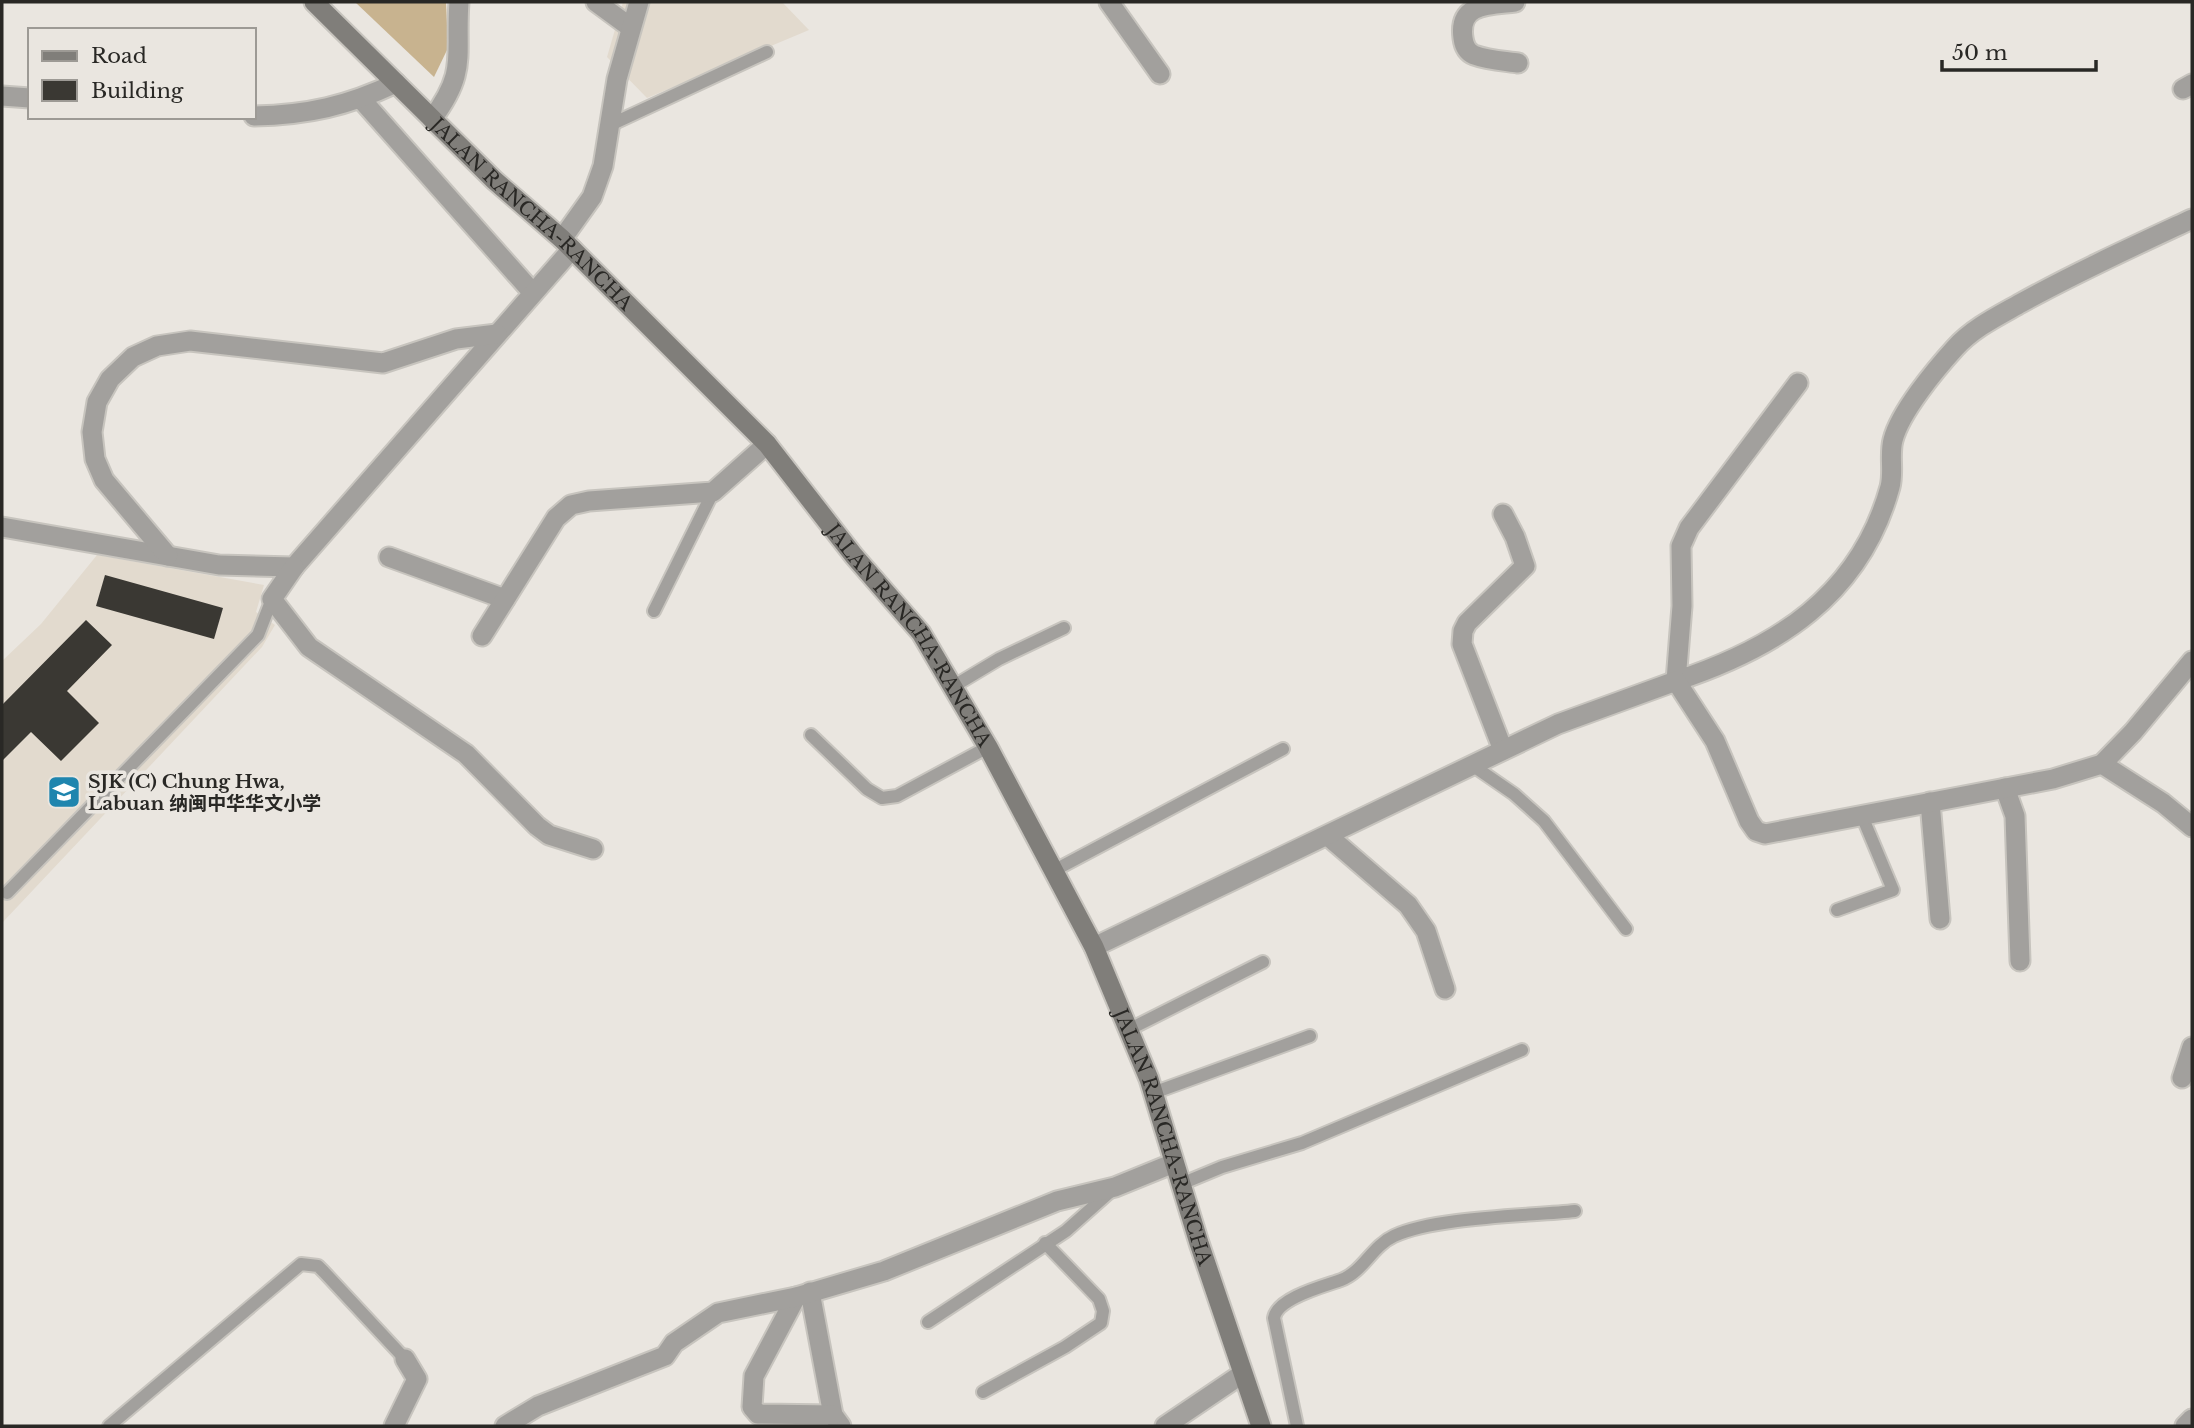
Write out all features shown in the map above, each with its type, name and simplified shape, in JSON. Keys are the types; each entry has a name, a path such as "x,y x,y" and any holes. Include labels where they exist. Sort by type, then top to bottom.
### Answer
{"main road":[{"name":"JALAN RANCHA-RANCHA","path":"314,2 494,180 567,244 767,444 854,556 921,633 988,747 1094,947 1153,1093 1261,1426"}],"street":[{"path":"432,119 449,97 458,72 459,2"},
{"path":"596,2 630,27"},
{"path":"593,849 549,835 537,826 458,747 309,647 272,599 293,567 533,293 567,244 592,197 603,166 630,27 639,2"},
{"path":"1109,2 1160,74"},
{"path":"1515,2 1469,10 1463,20 1462,34 1465,47 1472,55 1518,63"},
{"path":"256,116 297,116 361,99 396,83"},
{"path":"2,96 28,98"},
{"path":"361,99 533,293"},
{"path":"1094,947 1558,724 1728,663 1767,644 1807,617 1844,576 1872,534 1890,485 1893,440 1901,421 1957,346 1979,327 2059,281 2192,219"},
{"path":"168,556 104,481 95,459 92,432 97,402 110,379 133,357 157,346 190,341 383,363 456,338 497,334"},
{"path":"1797,383 1689,528 1681,546 1682,606 1675,681 1715,741 1756,831 1781,833 2005,788 2102,764 2133,732 2192,661"},
{"path":"482,636 556,518 571,505 589,501 713,492 767,444"},
{"path":"1503,514 1525,566 1467,623 1462,644 1503,750"},
{"path":"2,527 238,567 293,567"},
{"path":"389,558 505,599"},
{"path":"2102,764 2163,803 2192,827"},
{"path":"2005,788 2015,816 2020,961"},
{"path":"1930,802 1940,919"},
{"path":"1328,836 1408,905 1426,931 1445,989"},
{"path":"2182,1078 2192,1048"},
{"path":"505,1426 538,1406 665,1356 674,1343 719,1313 803,1294 926,1256 1056,1201 1115,1187 1174,1163"},
{"path":"803,1294 837,1420 758,1414 752,1406 754,1376 803,1294"},
{"path":"394,1426 417,1378 405,1359"},
{"path":"1165,1426 1242,1374"},
{"path":"2185,1426 2192,1419"}],"lane":[{"path":"610,125 767,52"},
{"path":"654,611 713,492"},
{"path":"7,893 258,635 272,599"},
{"path":"954,686 1012,652 1064,628"},
{"path":"811,735 867,789 882,798 897,796 988,747"},
{"path":"1055,870 1283,749"},
{"path":"1472,765 1514,794 1544,821 1626,929"},
{"path":"1837,910 1892,890 1862,816"},
{"path":"1128,1030 1263,962"},
{"path":"1153,1093 1310,1036"},
{"path":"1181,1184 1222,1167 1302,1143 1522,1050"},
{"path":"928,1322 1066,1231 1115,1187"},
{"path":"1297,1426 1274,1318 1280,1306 1317,1287 1344,1279 1357,1270 1376,1248 1397,1234 1439,1224 1575,1211"},
{"path":"983,1392 1065,1347 1101,1323 1103,1311 1099,1299 1045,1243"},
{"path":"109,1426 301,1264 318,1266 405,1359"}],"shaded area":[{"path":"355,2 446,2 448,48 434,77"},
{"path":"623,2 782,2 809,30 647,98 607,57"},
{"name":"SJK (C) Chung Hwa, Labuan 纳闽中华华文小学","path":"97,555 264,585 256,612 275,625 262,647 2,923 2,661 41,624"}],"building":[{"path":"105,575 223,608 214,639 96,606"},
{"path":"86,620 112,645 67,691 99,723 61,761 31,732 2,761 2,705"}],"place":[{"name":"SJK (C) Chung Hwa, Labuan 纳闽中华华文小学","path":"64,792"}]}
